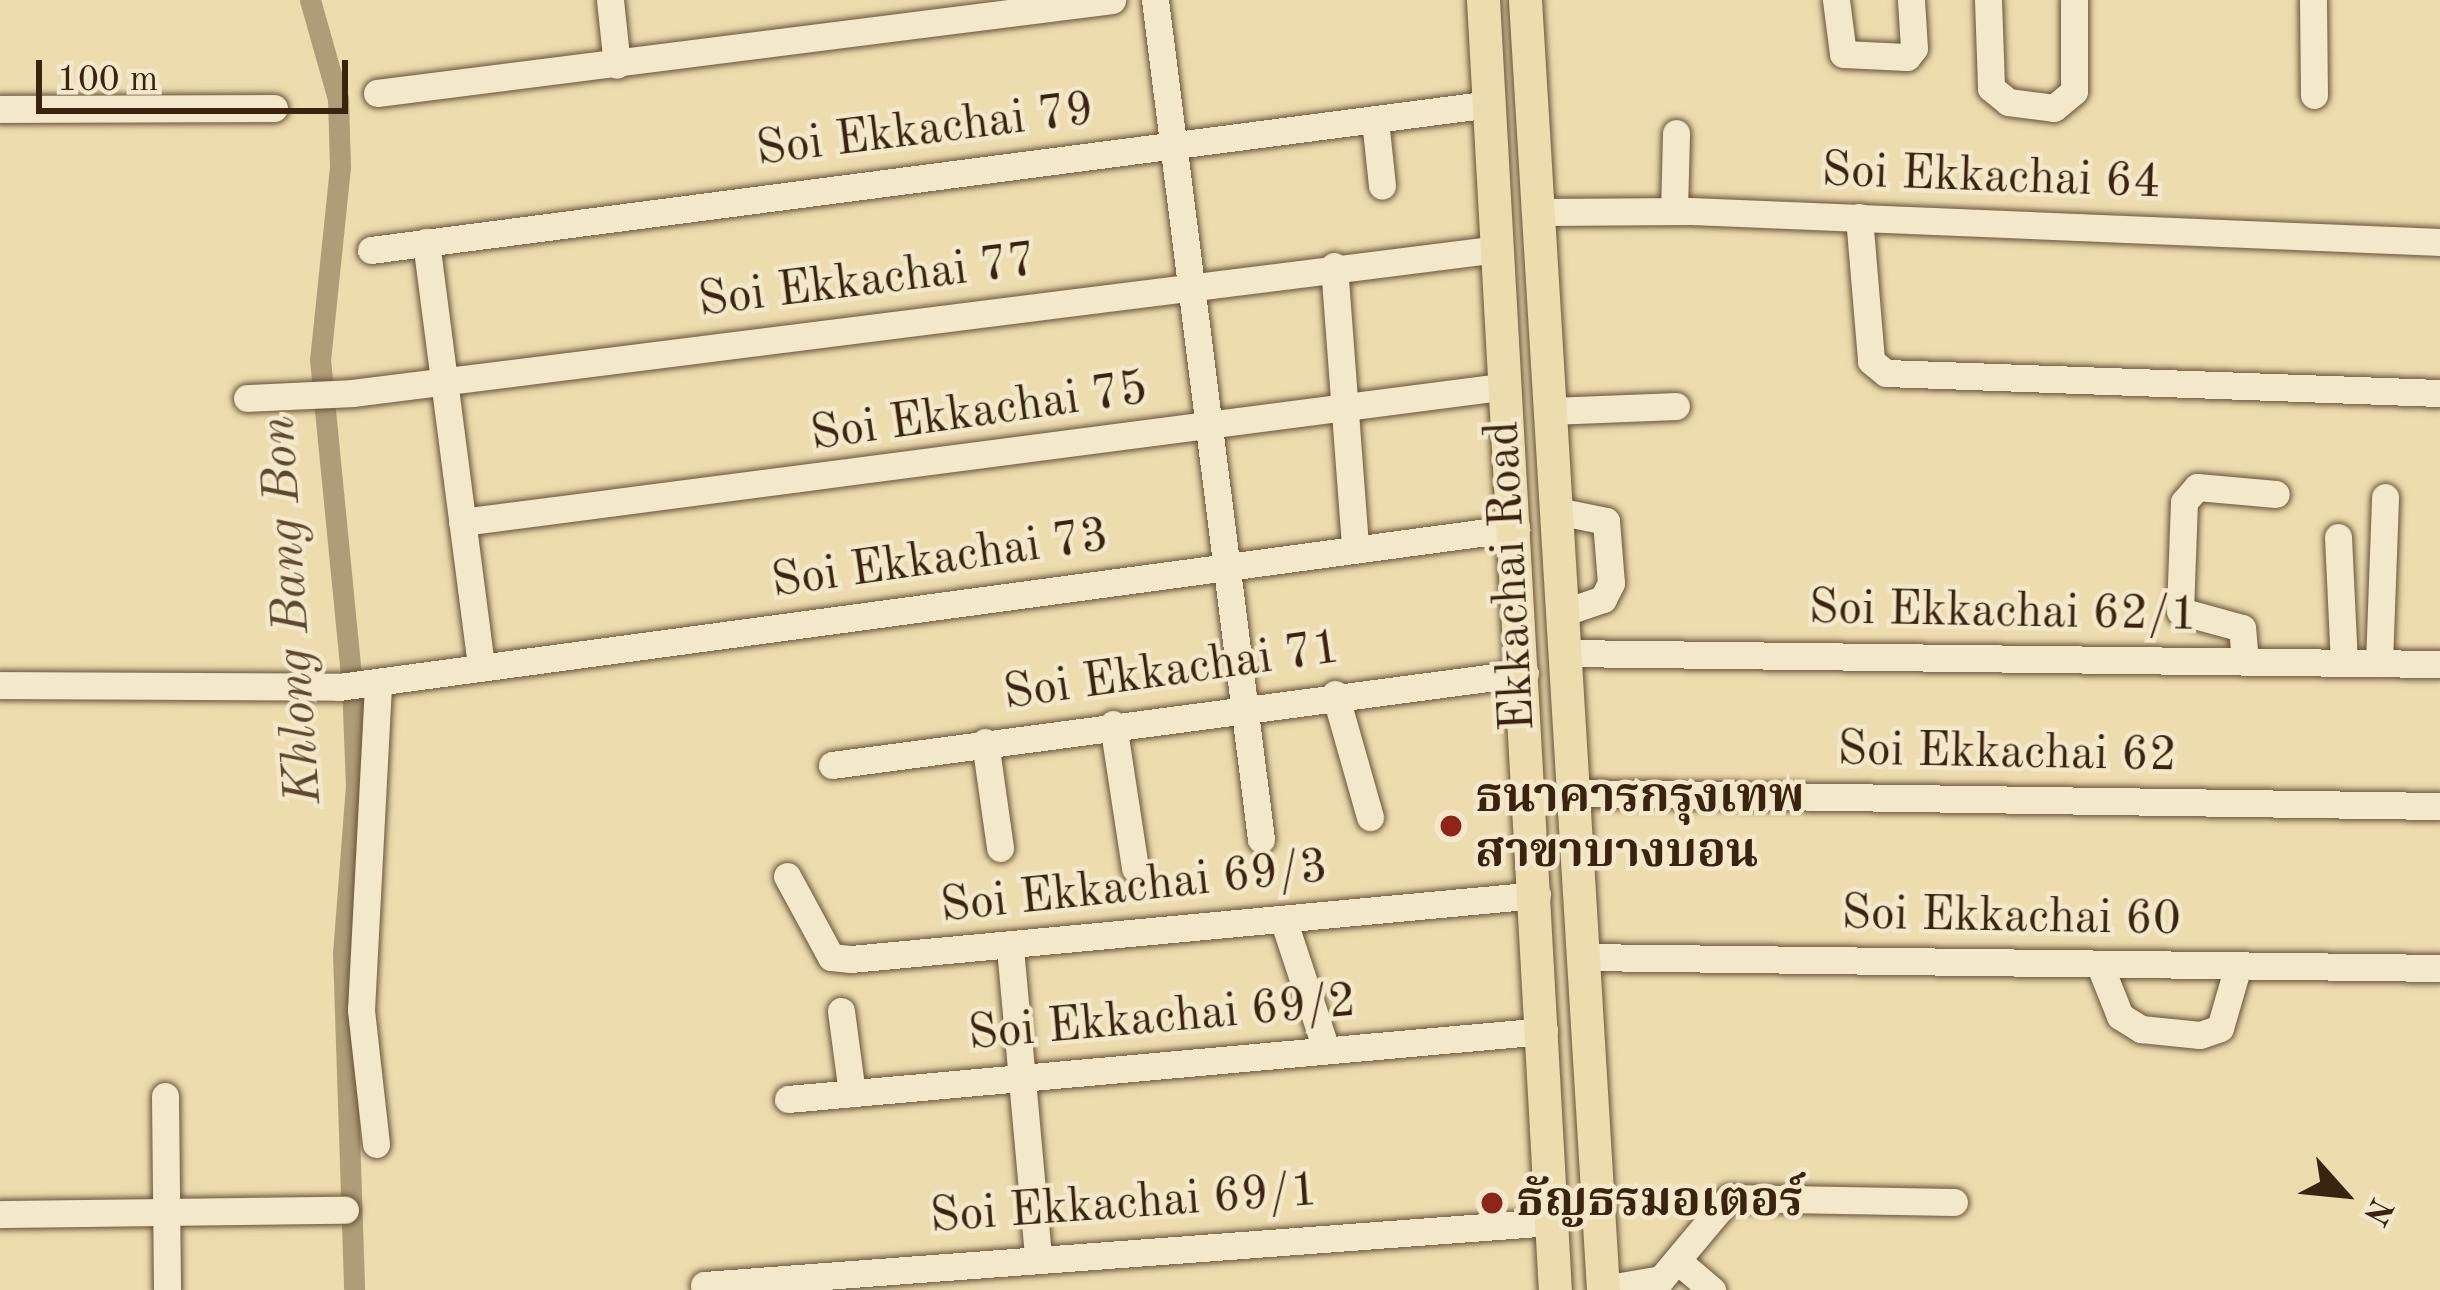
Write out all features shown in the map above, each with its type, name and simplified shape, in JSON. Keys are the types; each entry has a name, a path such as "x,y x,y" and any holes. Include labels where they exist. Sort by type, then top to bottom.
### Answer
{"main road":[{"name":"Ekkachai Road","path":"1484,0 1525,673 1555,1290"},
{"name":"Ekkachai Road","path":"1525,0 1603,1290"},
{"path":"1502,306 1544,303"}],"street":[{"path":"610,0 617,65"},
{"path":"376,93 617,65 880,14 1112,0"},
{"path":"1155,0 1231,564 1261,839"},
{"path":"1836,0 1843,54 1907,57 1915,48 1911,0"},
{"path":"1988,0 1991,88 2008,102 2054,108 2074,91 2074,0"},
{"path":"2313,0 2314,95"},
{"name":"Soi Ekkachai 79","path":"371,250 1490,104"},
{"path":"0,109 274,108"},
{"path":"1375,120 1382,186"},
{"path":"1674,212 1676,133"},
{"name":"Soi Ekkachai 64","path":"1538,212 1859,218 2440,242"},
{"path":"1859,218 1870,362 1886,373 2440,393"},
{"path":"426,242 481,668"},
{"name":"Soi Ekkachai 77","path":"247,398 352,393 1334,266 1499,249"},
{"path":"1334,266 1354,547"},
{"name":"Soi Ekkachai 75","path":"462,522 1507,386"},
{"path":"1551,411 1676,406"},
{"path":"2245,661 2242,628 2180,611 2186,495 2197,487 2276,494"},
{"path":"2379,663 2385,496"},
{"path":"1557,511 1606,521 1611,584 1603,599 1562,613"},
{"name":"Soi Ekkachai 73","path":"0,685 339,687 1516,528"},
{"path":"2338,537 2344,662"},
{"name":"Soi Ekkachai 62/1","path":"1564,653 2440,664"},
{"name":"Soi Ekkachai 71","path":"832,765 1335,694 1525,673"},
{"path":"376,1144 361,1010 378,682"},
{"path":"1335,694 1370,817"},
{"path":"1113,724 1135,868"},
{"path":"985,742 1000,848"},
{"name":"Soi Ekkachai 62","path":"1572,793 2440,806"},
{"name":"Soi Ekkachai 69/3","path":"787,876 833,958 1010,948 1537,895"},
{"path":"1283,919 1326,1048"},
{"path":"1010,948 1038,1256"},
{"name":"Soi Ekkachai 60","path":"1581,957 2440,968"},
{"path":"2100,966 2120,1016 2141,1029 2200,1035 2220,1028 2238,965"},
{"path":"841,1012 852,1093"},
{"name":"Soi Ekkachai 69/2","path":"788,1099 1544,1031"},
{"path":"165,1096 167,1290"},
{"path":"1603,1290 1646,1286 1678,1261 1729,1198 1954,1202"},
{"path":"0,1214 345,1210"},
{"name":"Soi Ekkachai 69/1","path":"704,1286 1038,1256 1552,1222"},
{"path":"1678,1261 1712,1290"}],"waterway":[{"name":"Khlong Bang Bon","path":"310,0 338,99 340,167 320,359 352,683 356,785 343,953 354,1290"}],"place":[{"name":"ธนาคารกรุงเทพ สาขาบางบอน","path":"1451,826"},
{"name":"ธัญธรมอเตอร์","path":"1492,1203"}]}
